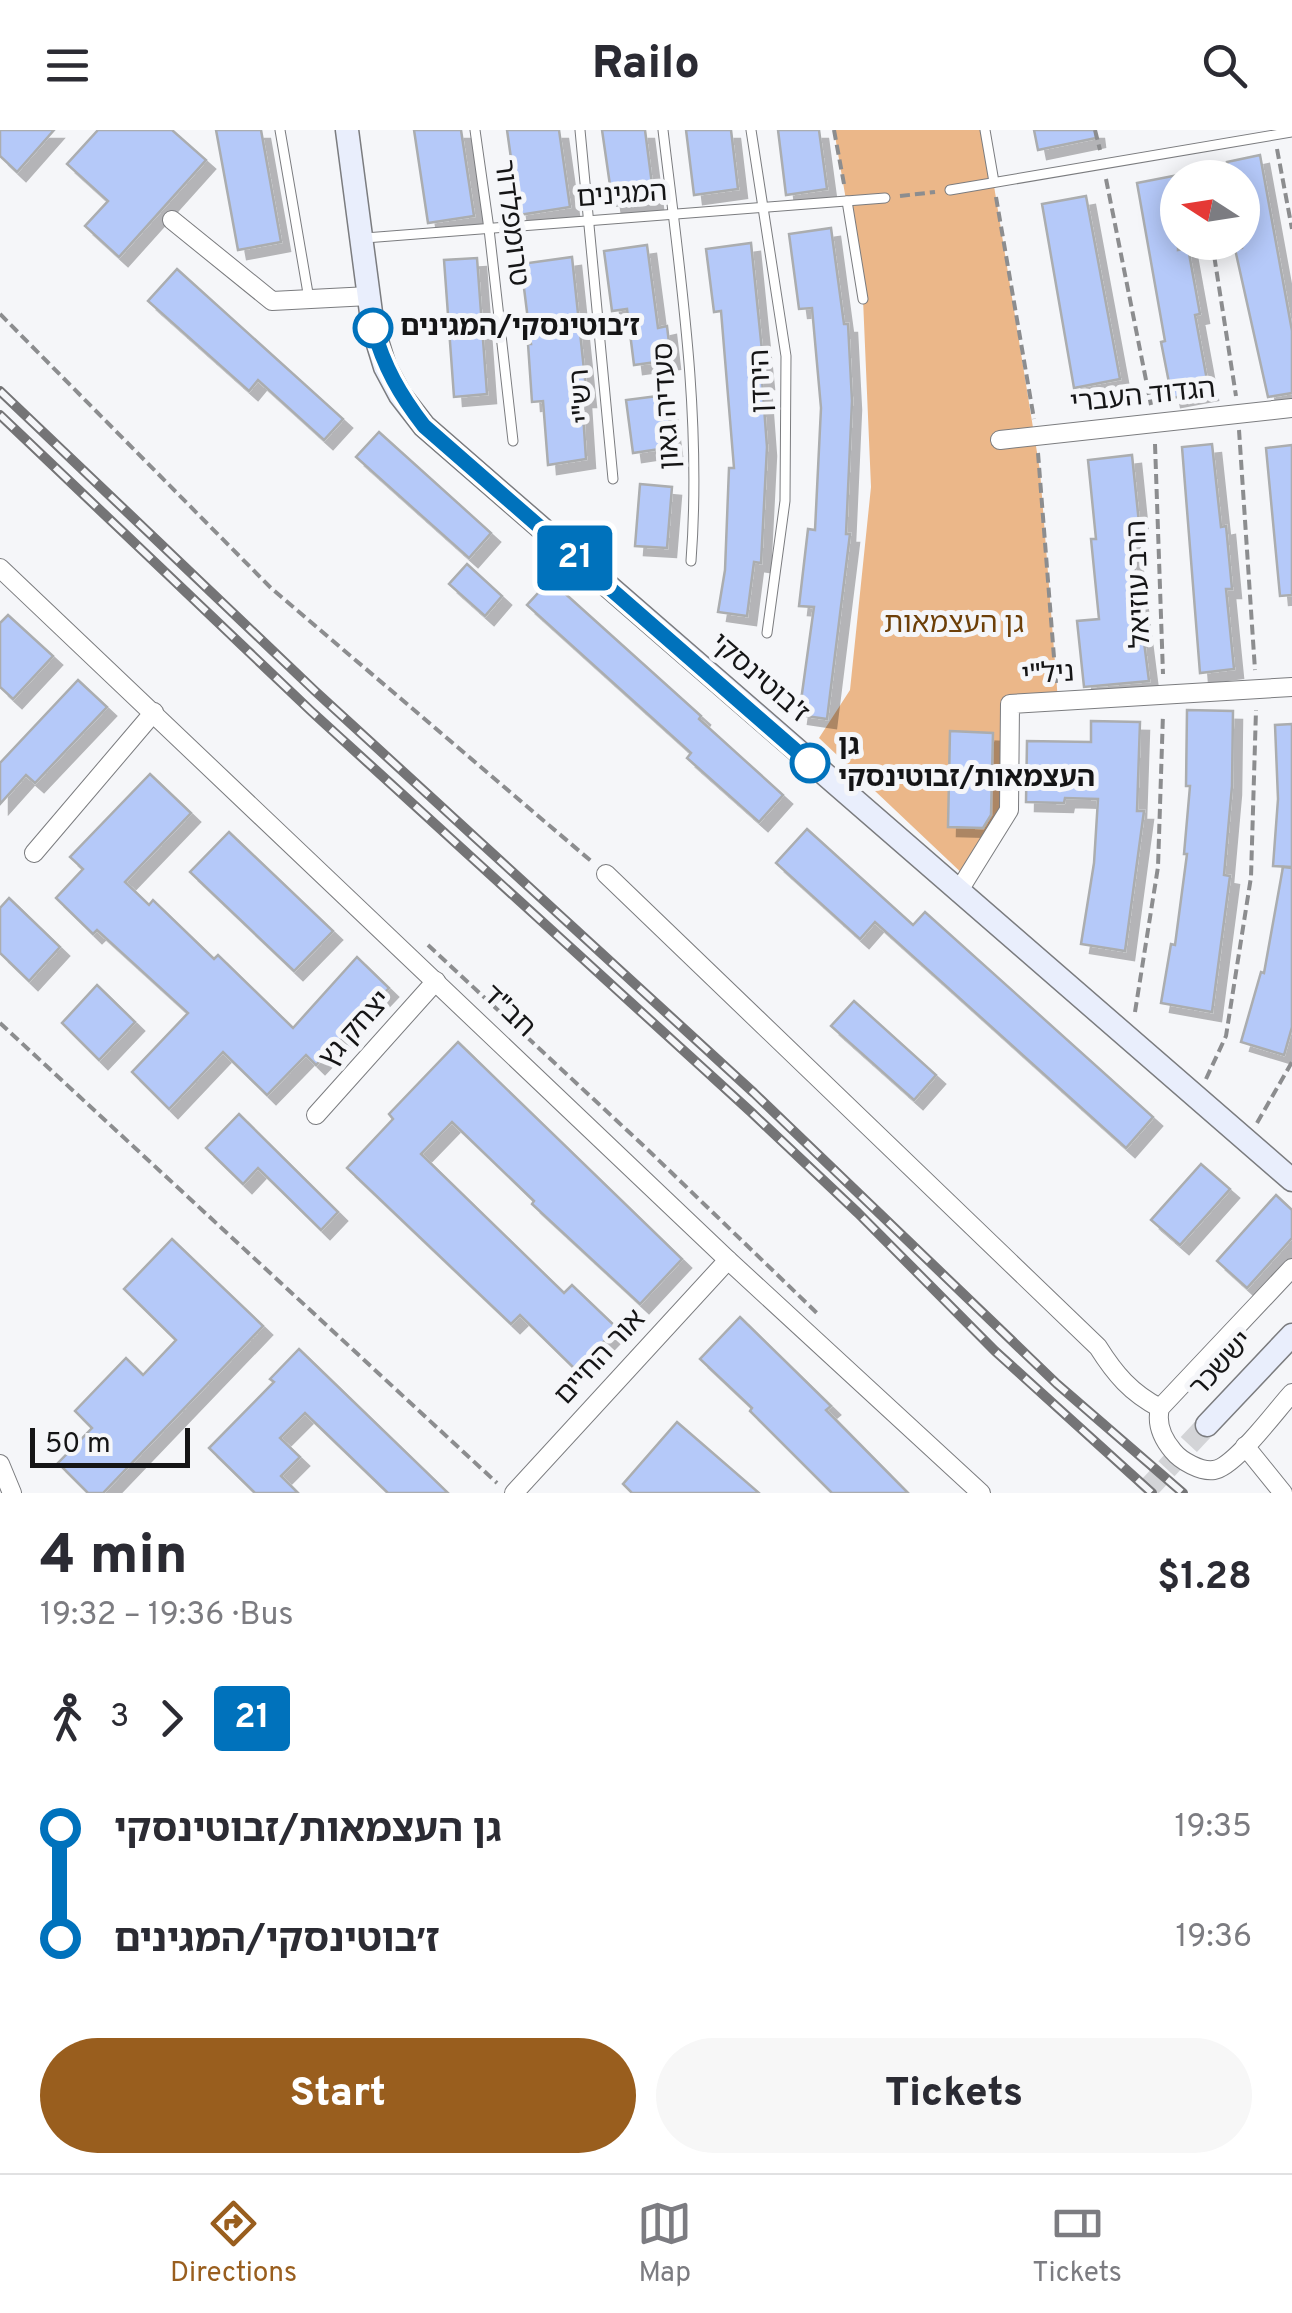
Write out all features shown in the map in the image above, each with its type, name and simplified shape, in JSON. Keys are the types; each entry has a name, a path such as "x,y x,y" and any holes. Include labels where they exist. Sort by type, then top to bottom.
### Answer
{"street":[{"name":"ז'בוטינסקי","path":"346,130 373,328 385,367 424,426 1292,1180"},
{"path":"172,220 272,301 369,296"},
{"name":"הגדוד העברי","path":"1000,440 1292,408"},
{"name":"חב\"ד","path":"0,568 728,1260 980,1493"},
{"name":"ניל\"י","path":"958,892 1009,810 1010,704 1292,687"},
{"path":"34,853 154,712"},
{"path":"606,874 1098,1347 1117,1376 1140,1398 1160,1408"},
{"name":"יצחק גץ","path":"316,1116 436,981"},
{"name":"אור החיים","path":"511,1493 728,1260"},
{"path":"1292,1268 1160,1408 1158,1426 1178,1457 1195,1466 1220,1469 1292,1393"},
{"name":"יששכר","path":"1208,1425 1288,1336"},
{"path":"1245,1446 1283,1493"},
{"path":"0,1464 12,1493"}],"lane":[{"path":"280,130 309,299"},
{"name":"טרומפלדור","path":"474,130 513,441"},
{"name":"רש\"י","path":"580,130 613,479"},
{"name":"סעדיה גאון","path":"663,130 688,345 696,495 692,561"},
{"name":"הירדן","path":"751,130 786,356 785,501 767,633"},
{"path":"984,130 994,182"},
{"path":"950,190 1292,132"},
{"name":"המגינים","path":"362,239 885,198"},
{"path":"846,201 863,299"}],"path":[{"path":"834,130 846,201"},
{"name":"הרב עוזיאל","path":"1095,130 1154,423 1164,694 1158,867 1130,1041"},
{"path":"1274,135 1292,229"},
{"path":"885,198 950,190"},
{"path":"0,314 271,588 606,874"},
{"path":"0,1023 511,1493"},
{"path":"1247,1142 1292,1062"}],"green space":[{"name":"גן העצמאות","path":"834,130 985,130 1040,471 1058,701 1010,705 1009,810 967,878 819,738 850,690 871,487 863,299"}],"building":[{"path":"0,130 54,130 17,172 0,156"},
{"path":"98,130 172,130 206,160 119,257 85,226 108,201 67,164"},
{"path":"216,130 261,130 281,242 238,250"},
{"path":"414,130 461,130 474,216 428,223"},
{"path":"507,130 559,130 570,207 519,215"},
{"path":"602,130 645,130 654,200 613,206"},
{"path":"686,130 731,130 738,189 694,195"},
{"path":"778,130 819,130 827,189 786,195"},
{"path":"1034,130 1095,130 1096,138 1038,150"},
{"path":"1260,155 1292,331 1292,393 1268,397 1237,260 1260,260 1260,160 1236,160"},
{"path":"1160,179 1160,260 1190,260 1200,314 1195,315 1209,391 1172,398 1137,183"},
{"path":"1086,196 1120,379 1074,388 1042,204"},
{"path":"831,228 844,324 848,324 852,401 846,534 850,534 827,719 799,715 814,607 799,606 808,529 815,530 821,408 812,308 799,309 789,234"},
{"path":"751,243 765,380 767,447 761,563 754,562 747,616 718,612 725,570 729,468 734,468 721,311 714,312 706,249"},
{"path":"647,245 658,328 667,326 671,360 634,365 627,309 612,311 604,251"},
{"path":"572,257 587,398 582,398 586,459 548,465 543,401 532,402 531,344 521,264"},
{"path":"477,258 487,394 454,397 444,260"},
{"path":"177,269 343,419 324,440 258,380 249,391 148,301"},
{"path":"666,395 673,447 633,453 626,400"},
{"path":"379,432 491,533 469,558 356,457"},
{"path":"1212,444 1221,527 1226,526 1232,589 1226,589 1234,669 1200,673 1182,447"},
{"path":"1292,445 1292,595 1280,596 1266,448"},
{"path":"1132,455 1139,523 1129,524 1149,681 1084,687 1077,621 1099,619 1088,460"},
{"path":"640,484 672,487 667,548 635,546"},
{"path":"467,564 502,596 485,616 449,584"},
{"path":"550,580 783,795 759,822 687,758 691,753 527,605"},
{"path":"8,615 53,656 13,699 0,687 0,623"},
{"path":"78,680 107,707 35,783 26,775 0,804 0,763"},
{"path":"1187,710 1233,711 1232,786 1224,875 1230,876 1212,1012 1161,1003 1171,944 1175,945 1187,854"},
{"path":"1091,721 1140,722 1137,811 1144,811 1125,951 1081,944 1094,863 1098,799 1026,802 1027,741 1091,742"},
{"path":"1292,724 1292,867 1273,866 1278,799 1275,725"},
{"path":"950,731 993,733 991,815 983,828 948,827"},
{"path":"150,774 191,813 125,882 149,905 153,900 214,959 218,955 293,1028 357,957 389,988 316,1065 306,1055 267,1095 223,1052 169,1109 132,1072 188,1013 56,898 83,869 70,857"},
{"path":"807,829 913,925 925,912 1153,1117 1126,1148 875,922 860,939 776,863"},
{"path":"229,832 333,931 294,971 190,872"},
{"path":"1283,867 1292,868 1292,1027 1284,1055 1241,1042 1261,972 1264,973"},
{"path":"9,898 60,947 29,981 0,953 0,908"},
{"path":"97,985 135,1022 99,1060 62,1023"},
{"path":"854,1001 936,1075 914,1100 831,1026"},
{"path":"458,1042 682,1259 640,1304 532,1204 534,1201 452,1122 421,1154 564,1293 572,1285 617,1328 576,1370 520,1315 511,1324 347,1168 393,1119 389,1114"},
{"path":"239,1114 338,1212 321,1230 258,1168 243,1184 206,1148"},
{"path":"1201,1164 1230,1189 1180,1245 1151,1220"},
{"path":"1276,1195 1292,1210 1292,1238 1247,1288 1217,1261"},
{"path":"172,1239 263,1326 103,1493 88,1493 58,1463 92,1428 75,1411 126,1358 143,1375 176,1340 124,1289"},
{"path":"740,1317 831,1406 826,1410 908,1493 832,1493 700,1359"},
{"path":"299,1349 448,1493 388,1493 305,1413 280,1438 300,1457 281,1476 298,1493 255,1493 209,1448 274,1382 270,1379"},
{"path":"677,1422 759,1493 632,1493 623,1484"}],"tunnel":[{"path":"1144,1493 1207,1425"}],"railway":[{"path":"0,391 315,691 754,1093 1057,1384 1183,1493"},
{"path":"0,415 312,712 751,1112 995,1351 1152,1493"}],"bus line":[{"name":"21","path":"373,328 385,367 424,426 810,763"}],"place":[{"name":"ז׳בוטינסקי/המגינים","path":"373,328"},
{"name":"גן העצמאות/זבוטינסקי","path":"810,763"}]}
